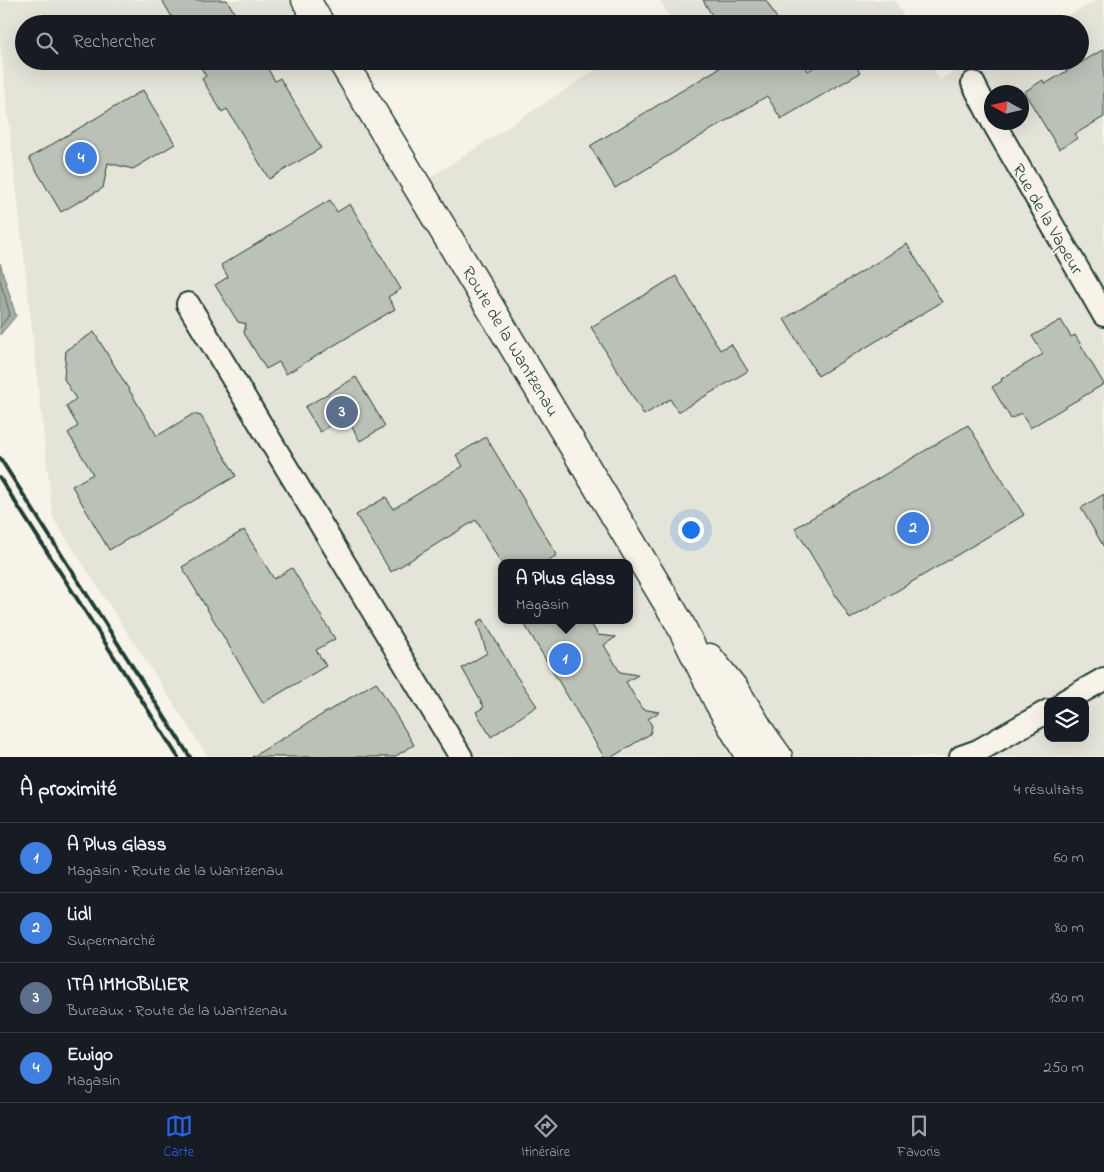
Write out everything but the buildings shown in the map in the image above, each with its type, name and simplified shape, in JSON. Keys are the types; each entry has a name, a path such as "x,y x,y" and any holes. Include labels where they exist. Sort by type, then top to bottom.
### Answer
{"main road":[{"path":"306,0 315,15"},
{"name":"Route de la Wantzenau","path":"347,70 679,622 718,702 750,757"},
{"name":"Route de la Wantzenau","path":"679,622 735,690 778,757"}],"street":[{"name":"Rue de la Vapeur","path":"973,83 984,105"},
{"name":"Rue de la Vapeur","path":"997,130 1104,315"},
{"path":"188,304 461,757"},
{"path":"1073,697 1104,679"},
{"path":"970,755 1044,713"}],"shaded area":[{"path":"0,0 296,0 305,15 15,15 15,70 337,70 410,191 595,70 933,70 939,80 958,70 1089,70 1089,15 1069,15 1098,0 1104,0 1104,757 208,757 53,518 0,42"},
{"path":"660,0 895,0 903,15 668,15"}],"water":[{"path":"0,263 16,316 0,335"}],"railway":[{"path":"0,458 190,757"},
{"path":"0,478 178,757"}],"place":[{"name":"Ewigo","path":"81,158"},
{"name":"ITA IMMOBILIER","path":"342,412"},
{"name":"Lidl","path":"913,528"},
{"name":"A Plus Glass","path":"565,659"}]}
